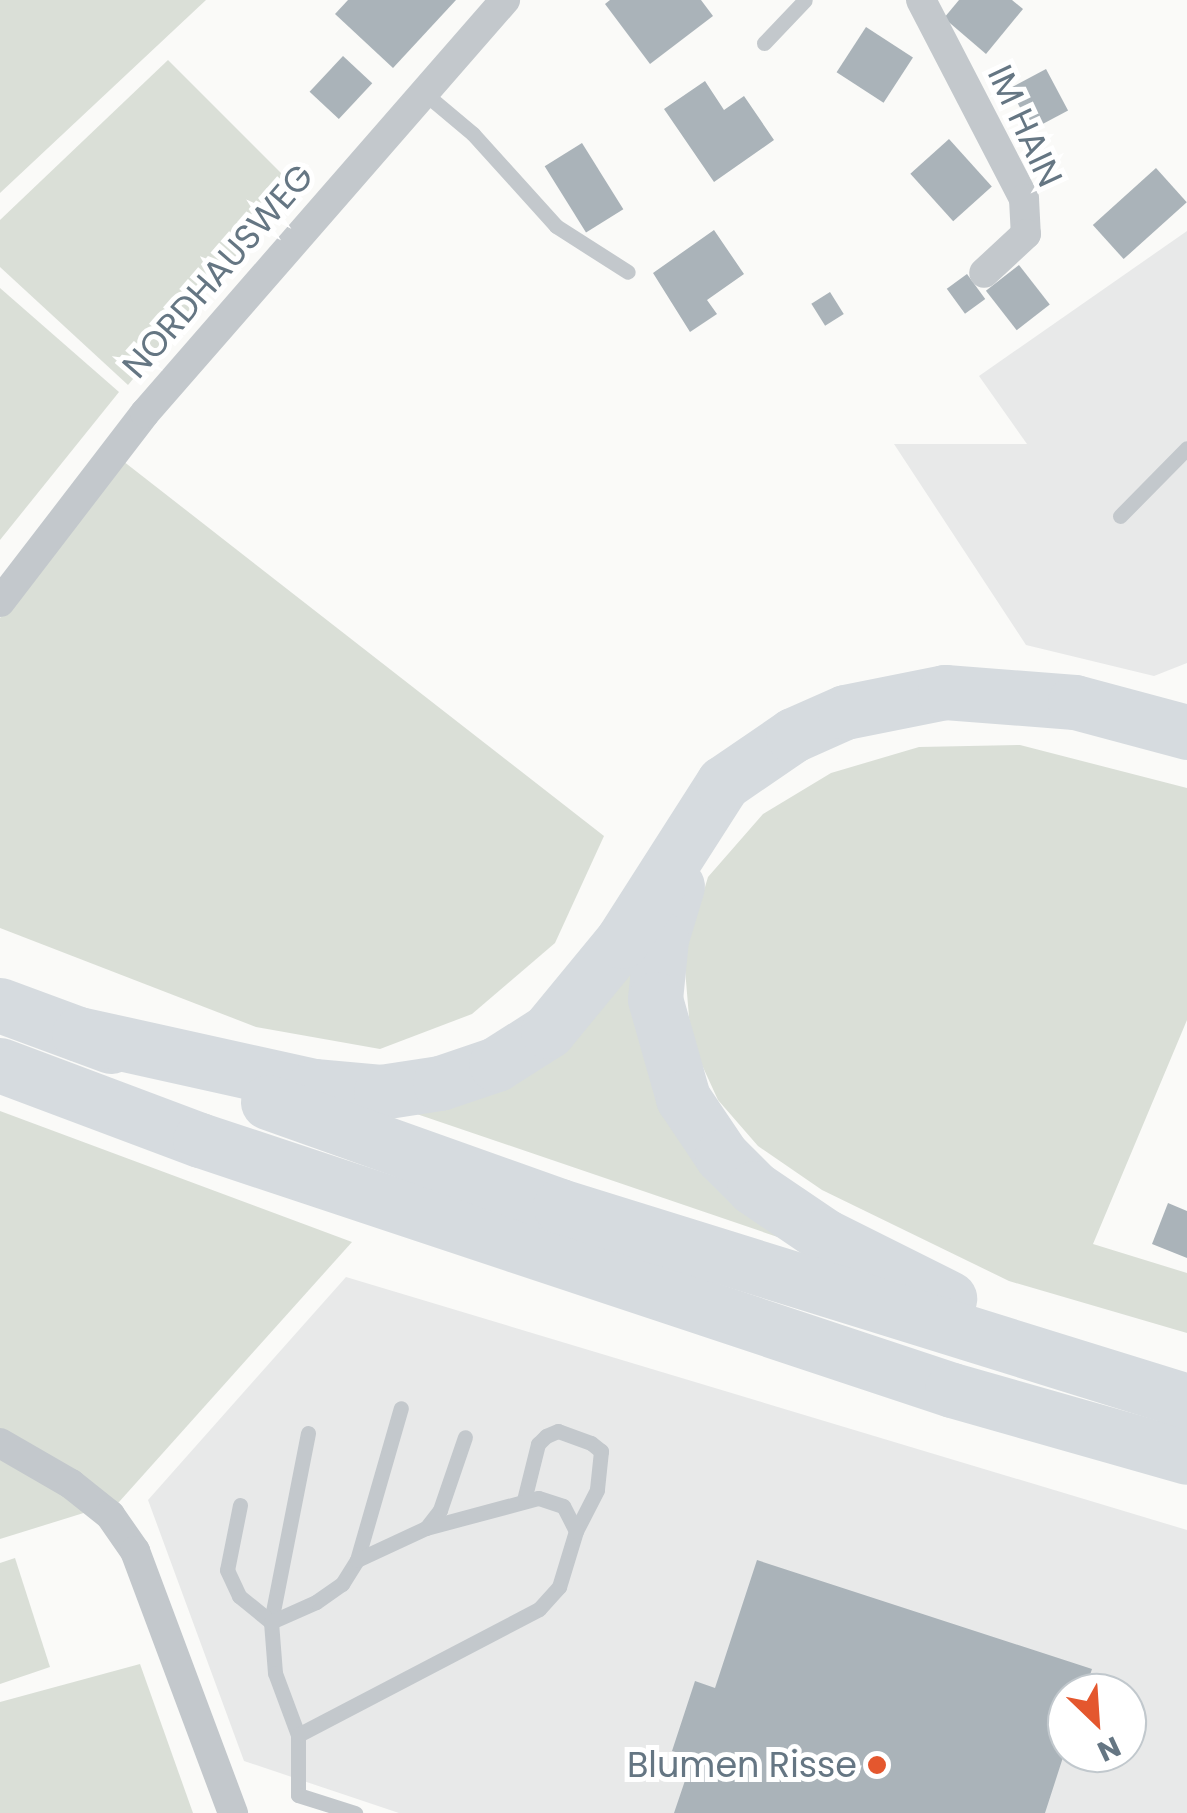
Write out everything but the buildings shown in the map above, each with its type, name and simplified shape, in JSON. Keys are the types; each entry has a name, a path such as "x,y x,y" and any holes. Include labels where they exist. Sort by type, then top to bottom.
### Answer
{"highway":[{"path":"79,1034 314,1086 381,1092 440,1084 496,1064 548,1031 585,989 723,783 793,735 894,699 945,692 1012,694 1076,702 1187,732"},
{"path":"698,816 655,971 662,1034 683,1098 722,1156 754,1188 825,1236 951,1298 1024,1351"},
{"path":"0,1004 560,1206 1187,1401"},
{"path":"0,1064 200,1140 820,1346 1187,1457"}],"street":[{"name":"NORDHAUSWEG","path":"0,602 145,413 505,0"},
{"name":"IM HAIN","path":"921,0 1024,199 1026,234 984,273"},
{"path":"0,1443 71,1484 110,1515 136,1551 233,1813"}],"lane":[{"path":"764,43 804,0"},
{"path":"423,92 473,134 556,226 628,272"},
{"path":"1120,516 1187,448"},
{"path":"271,1622 316,1602 342,1584 358,1560 401,1408"},
{"path":"298,1735 540,1608 560,1587 576,1531 598,1490 600,1451 591,1443 558,1431 546,1436 538,1444 524,1500"},
{"path":"300,1813 298,1735 275,1673 271,1622 308,1433"},
{"path":"426,1528 440,1510 465,1437"},
{"path":"358,1560 426,1528 524,1500 563,1506 576,1531"},
{"path":"240,1505 227,1570 239,1596 271,1622"},
{"path":"298,1794 355,1813"}],"shaded area":[{"path":"0,0 206,0 0,193"},
{"path":"168,60 294,186 128,385 0,267 0,220"},
{"path":"1187,231 1187,663 1154,676 1026,645 894,444 1027,444 979,376"},
{"path":"0,288 119,392 0,540"},
{"path":"123,461 604,836 555,943 472,1014 380,1049 256,1027 0,928 0,618"},
{"path":"1020,745 1187,788 1187,1020 1093,1244 1187,1273 1187,1333 1009,1281 822,1190 758,1146 718,1100 691,1041 684,957 708,877 763,814 831,773 919,747"},
{"path":"647,930 643,1019 813,1249 402,1109"},
{"path":"0,1111 352,1242 119,1502 0,1539"},
{"path":"346,1277 1187,1530 1187,1813 399,1813 244,1761 148,1500"},
{"path":"15,1558 50,1667 0,1684 0,1563"},
{"path":"140,1664 193,1813 0,1813 0,1702"}],"place":[{"name":"Blumen Risse","path":"877,1765"}]}
